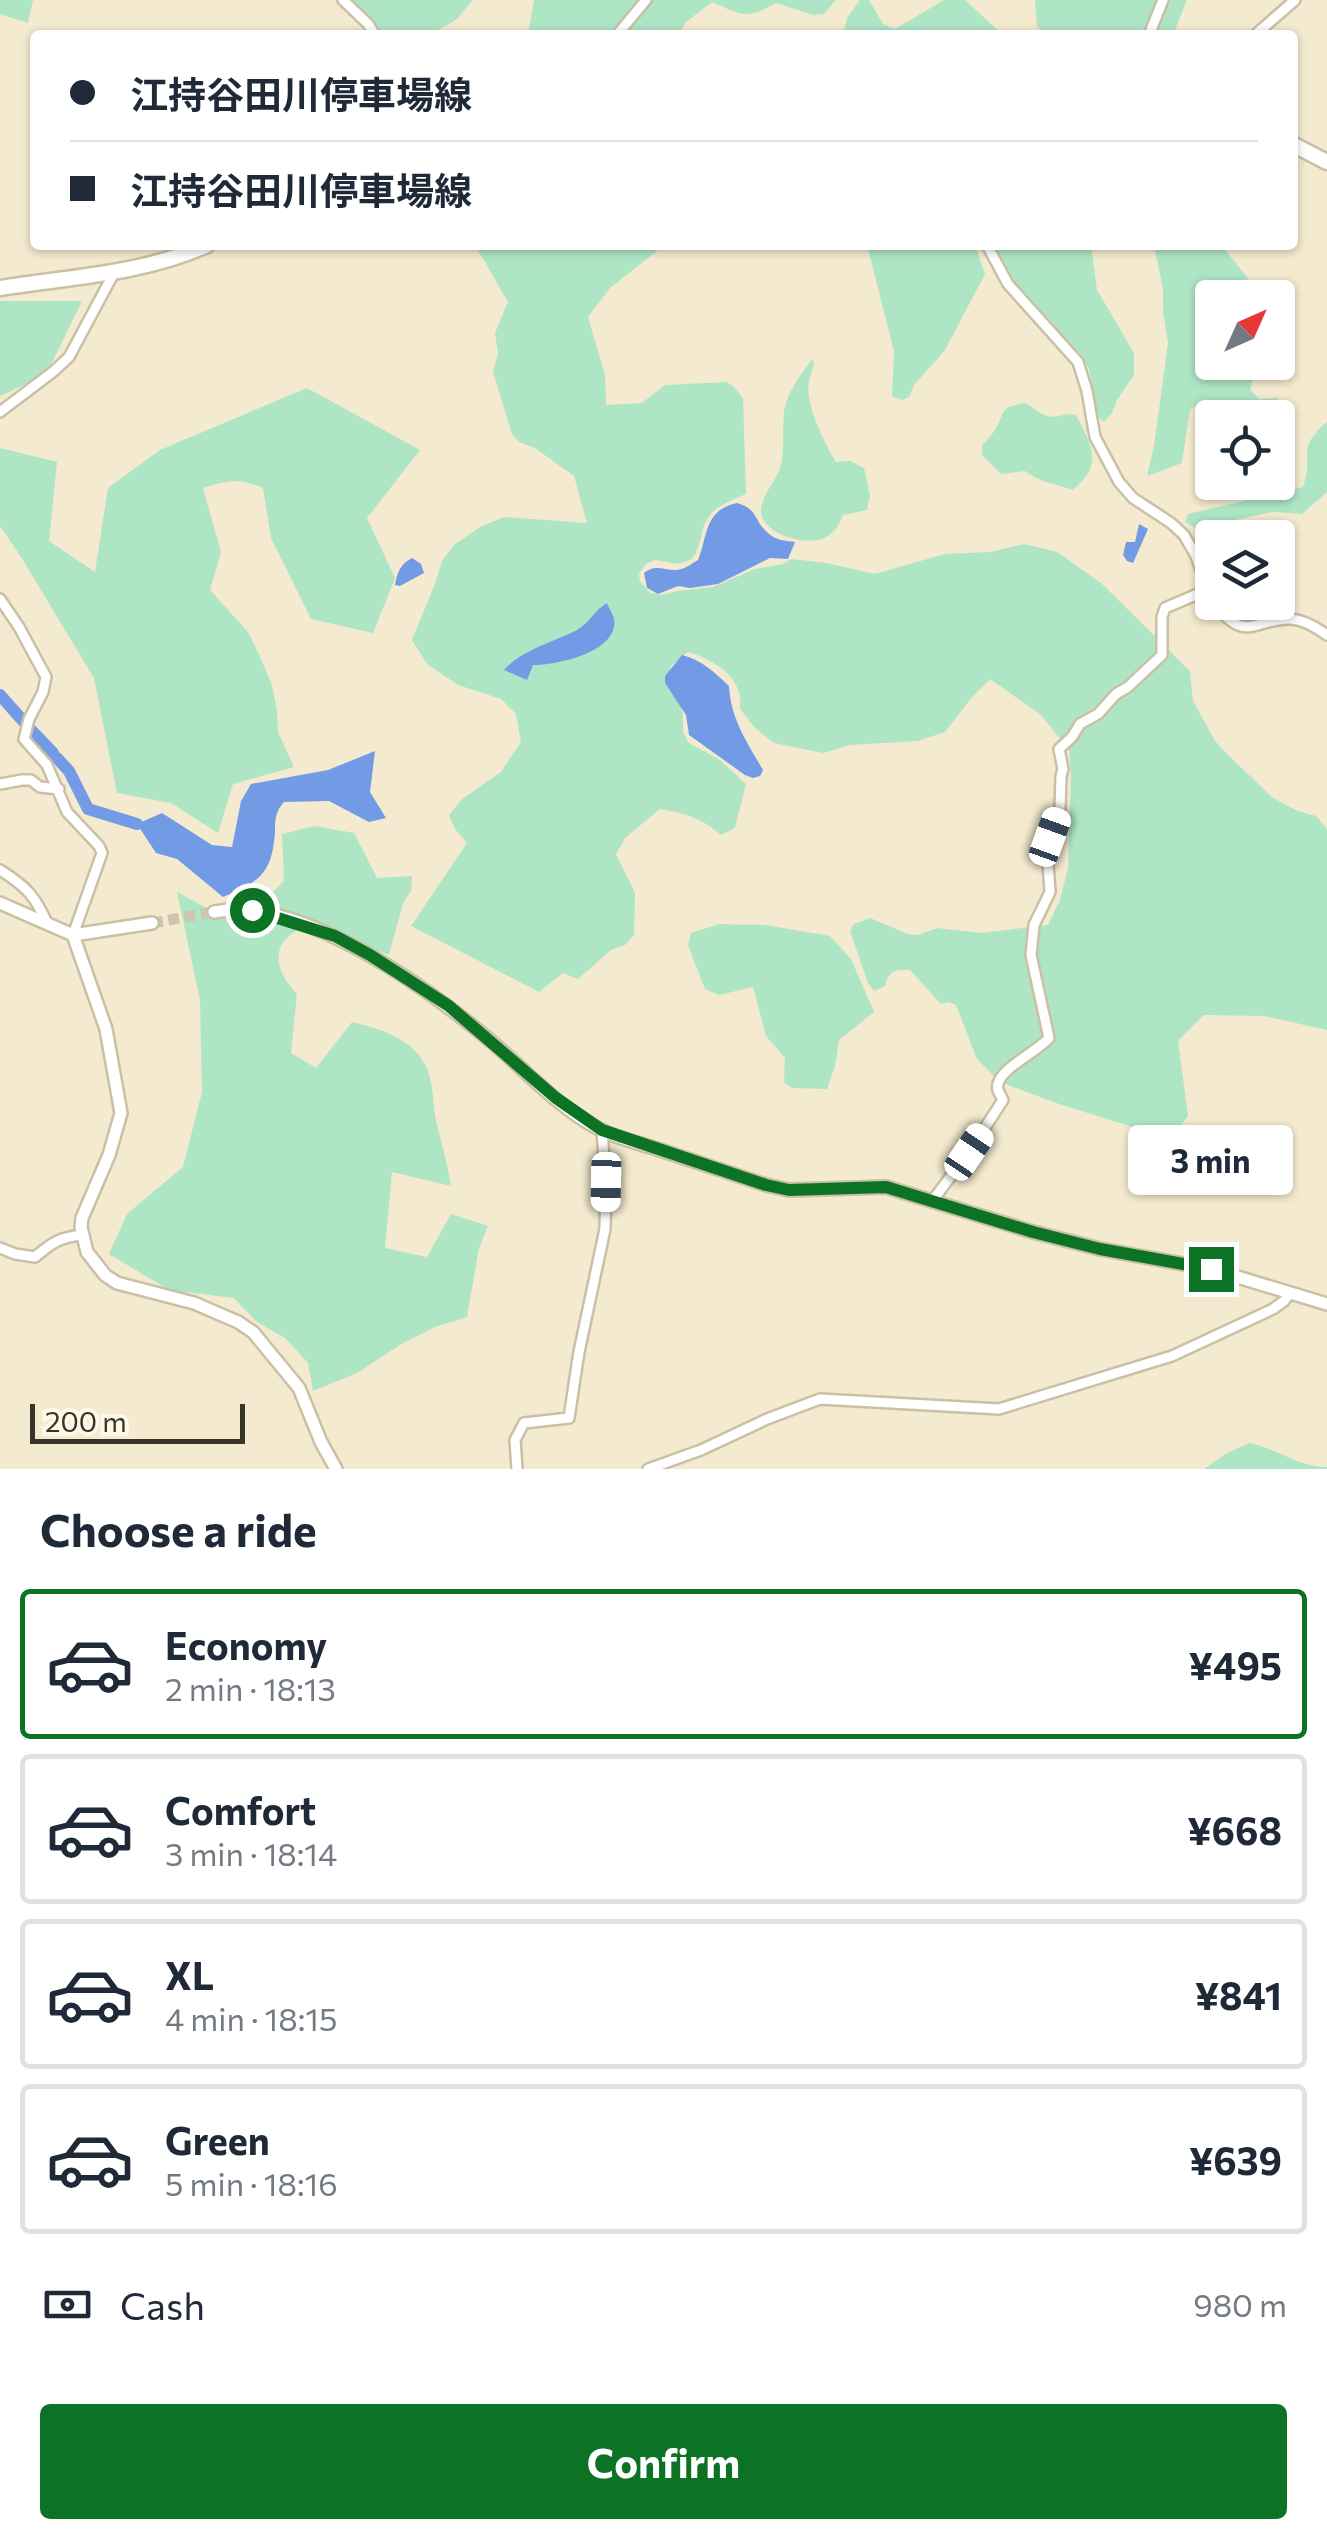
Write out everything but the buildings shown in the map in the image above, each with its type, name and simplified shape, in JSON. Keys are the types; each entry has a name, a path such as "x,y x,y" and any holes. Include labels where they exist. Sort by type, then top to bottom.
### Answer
{"main road":[{"path":"1298,147 1327,162"},
{"path":"0,288 115,271 175,251"},
{"path":"0,903 73,935 152,924"},
{"path":"214,912 231,908 275,916 335,936 370,955 449,1006 556,1098 602,1130 789,1190 874,1186 1100,1249 1211,1269 1327,1304"},
{"path":"73,935 106,1028 120,1113 110,1155 82,1218 87,1252 105,1275 117,1283 194,1303 253,1332 299,1388 336,1469"}],"street":[{"path":"343,0 372,30"},
{"path":"621,30 646,0"},
{"path":"1150,30 1163,0"},
{"path":"1261,30 1295,0"},
{"path":"990,250 1008,284 1078,362 1095,437 1120,482 1134,498 1184,535 1195,554"},
{"path":"0,412 69,356 115,271"},
{"path":"933,1200 1003,1100 998,1082 1049,1038 1031,942 1034,925 1050,892 1048,848 1060,808 1063,769 1059,748 1080,724 1098,714 1162,655 1162,618 1166,608 1195,595"},
{"path":"0,599 44,670 45,686 29,718 24,739 47,765 68,812 102,853 73,935"},
{"path":"1231,620 1254,628 1293,620 1327,635"},
{"path":"0,784 31,780 40,787 59,788"},
{"path":"0,870 36,898 48,925"},
{"path":"517,1469 515,1440 524,1423 569,1418 605,1229 602,1130"},
{"path":"0,1248 35,1257 64,1237 83,1235"},
{"path":"648,1469 820,1399 999,1410 1172,1356 1273,1309 1290,1293"}],"green space":[{"path":"0,0 33,0 28,23 0,14"},
{"path":"348,0 473,0 456,20 438,30 369,30"},
{"path":"534,0 836,0 824,14 813,15 776,3 744,14 712,2 681,30 529,30"},
{"path":"860,0 869,0 883,24 895,29 944,0 965,0 998,30 844,30 847,18"},
{"path":"1035,0 1187,0 1175,30 1041,30 1037,26"},
{"path":"478,250 658,250 610,288 588,317 605,375 606,405 642,403 665,385 726,382 743,398 746,494 709,516 692,559 678,564 655,560 646,564 639,574 650,593 663,595 713,587 791,559 875,574 945,554 990,552 1024,544 1057,552 1102,584 1190,671 1193,701 1215,741 1273,798 1316,816 1327,829 1327,1030 1264,1016 1204,1015 1178,1041 1188,1116 1172,1136 1059,1104 1000,1082 977,1059 956,1005 941,1004 910,970 893,972 885,986 874,991 850,931 854,924 870,918 908,934 918,935 937,928 981,933 1048,925 1060,900 1068,868 1069,750 1041,715 990,679 945,732 918,741 850,745 823,753 774,743 740,709 739,692 731,677 711,661 688,652 671,666 669,680 683,715 683,732 689,743 720,760 746,784 735,828 721,835 692,817 660,809 625,838 616,854 635,893 634,935 625,945 611,950 578,979 563,973 539,992 411,926 467,843 449,815 461,800 501,772 521,742 516,714 501,699 458,685 427,664 412,640 442,561 454,545 480,527 504,517 587,523 574,476 512,434 493,372 498,354 495,333 508,302"},
{"path":"868,250 977,250 985,274 945,350 914,385 909,397 902,400 892,396 894,351"},
{"path":"994,250 1092,250 1097,290 1134,353 1134,375 1104,422 1097,416 1089,370 1081,354 1016,287"},
{"path":"1155,250 1225,250 1249,280 1195,280 1195,380 1252,380 1250,389 1259,399 1278,400 1195,400 1195,407 1190,409 1182,463 1147,476 1168,343"},
{"path":"0,301 82,301 46,375 0,396"},
{"path":"812,359 808,390 821,434 836,462 850,461 864,468 870,496 867,510 843,515 828,536 807,541 776,532 763,519 761,510 782,462 788,398"},
{"path":"307,388 420,450 367,518 395,578 373,633 311,619 271,538 263,488 233,481 203,488 221,552 210,590 248,632 260,657 272,685 278,732 294,767 233,784 218,833 171,803 117,793 94,678 0,526 0,448 57,462 49,541 95,572 108,488 160,450"},
{"path":"1025,403 1050,417 1076,415 1090,445 1092,463 1073,490 1025,471 1001,474 982,455 982,446 1004,411"},
{"path":"1327,422 1327,492 1302,514 1273,512 1234,520 1195,520 1195,528 1185,522 1188,514 1248,500 1295,500 1295,489 1303,487 1306,475 1308,446"},
{"path":"315,826 354,833 377,878 412,876 411,891 403,903 389,955 311,925 298,930 282,945 282,973 297,994 291,1053 316,1068 352,1022 400,1039 426,1066 451,1186 392,1172 385,1248 427,1257 451,1214 488,1226 479,1248 467,1317 435,1327 357,1373 313,1391 308,1363 285,1338 257,1322 234,1298 169,1290 109,1254 127,1214 183,1167 202,1092 200,1000 177,892 238,925 284,881 282,834"},
{"path":"719,924 765,925 830,936 851,959 874,1012 839,1040 827,1089 792,1088 784,1082 785,1058 766,1036 753,987 719,995 705,989 688,945 691,933"},
{"path":"1250,1443 1297,1461 1327,1469 1204,1469"}],"water":[{"path":"737,503 753,512 772,536 795,542 788,559 770,558 718,584 678,586 658,594 647,588 644,573 648,570 678,570 698,560 713,518 726,506"},
{"path":"1139,524 1148,529 1133,563 1123,555 1126,542 1135,542"},
{"path":"412,558 421,564 424,573 395,585 400,569"},
{"path":"607,603 614,618 613,630 597,648 571,659 533,665 527,680 504,670 529,652 581,627"},
{"path":"682,655 702,663 729,686 736,720 763,770 760,776 745,775 689,735 686,715 665,683 665,676"},
{"path":"375,751 370,792 386,818 369,822 329,801 284,802 276,816 267,867 254,881 223,897 177,859 156,853 137,824 162,813 212,845 232,847 241,801 251,784 328,770"}],"waterway":[{"path":"0,695 24,722"},
{"path":"29,728 53,753"},
{"path":"57,758 69,771 88,809 137,824"}],"tunnel":[{"path":"152,923 214,912"}],"route":[{"path":"252,910 335,936 370,955 449,1006 556,1098 602,1130 766,1185 789,1190 886,1187 1100,1249 1211,1269"}]}
